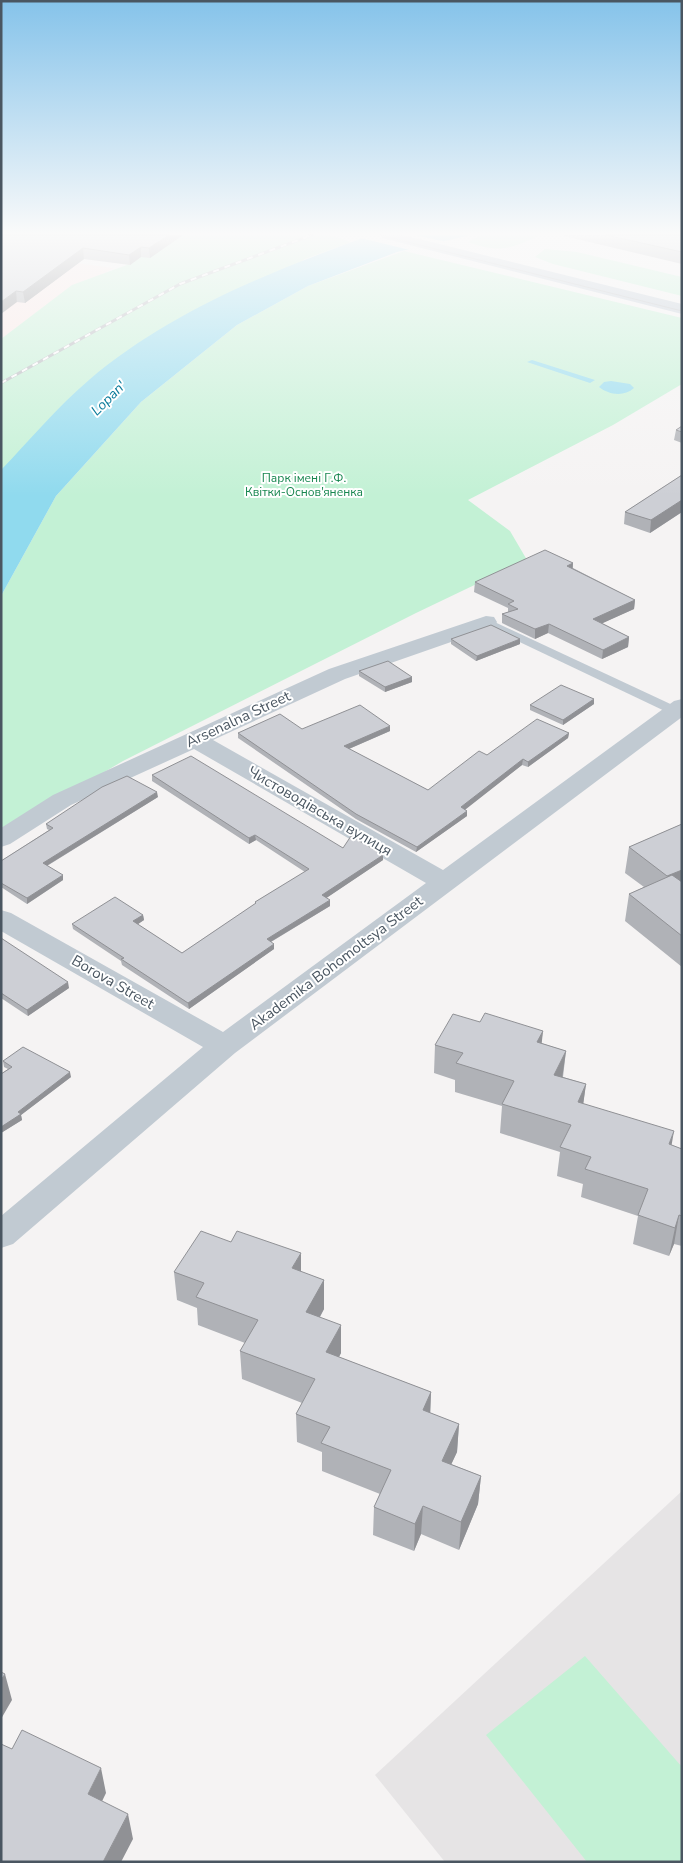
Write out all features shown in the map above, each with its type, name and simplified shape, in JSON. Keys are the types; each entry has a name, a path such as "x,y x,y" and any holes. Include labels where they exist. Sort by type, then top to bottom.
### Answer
{"street":[{"name":"Arsenalna Street","path":"1,839 62,800 337,674 486,622"},
{"name":"Akademika Bohomoltsya Street","path":"1,1235 224,1046 678,708"},
{"name":"Чистоводівська вулиця","path":"194,739 445,882"},
{"name":"Borova Street","path":"1,919 224,1046"}],"lane":[{"path":"486,622 678,708"}],"shaded area":[{"path":"1,322 28,322 1,339"},
{"path":"682,1491 682,1862 445,1862 375,1775"}],"green space":[{"path":"23,322 214,322 1,470 1,339"},
{"name":"Парк імені Г.Ф. Квітки-Основ'яненка","path":"243,322 682,322 682,384 613,425 468,500 510,531 527,560 416,613 123,761 1,833 1,596 56,496 141,402"},
{"path":"585,1656 682,1767 682,1862 587,1862 486,1735"}],"water":[{"name":"Lopan'","path":"172,322 243,322 141,402 56,496 1,596 1,470 66,401 89,380 120,355"},
{"path":"532,360 595,380 590,383 527,362"},
{"path":"611,381 630,384 634,388 626,393 616,394 607,392 599,387 604,382"}],"building":[{"path":"682,426 682,432 676,430"},
{"path":"682,475 682,500 651,520 625,512"},
{"path":"545,550 573,563 567,566 635,600 593,619 629,637 603,650 549,624 535,629 502,614 518,609 508,604 514,601 475,582"},
{"path":"491,625 520,639 477,656 451,639"},
{"path":"388,661 412,677 385,687 359,671"},
{"path":"561,685 594,699 563,720 530,705"},
{"path":"360,705 390,726 344,746 428,790 479,751 487,755 537,719 569,733 528,762 523,759 461,807 467,811 417,847 356,814 238,733 280,714 302,729"},
{"path":"191,756 343,848 351,836 383,855 322,895 330,900 267,939 274,944 188,1003 72,924 115,897 143,915 133,921 182,953 255,902 309,869 255,835 249,838 152,775"},
{"path":"127,776 157,792 43,863 63,875 27,898 1,883 1,861 53,828 46,824 102,787"},
{"path":"682,824 682,870 667,876 629,847"},
{"path":"672,875 682,882 682,936 629,894"},
{"path":"1,938 68,982 27,1010 1,993"},
{"path":"485,1013 543,1031 537,1042 566,1051 554,1075 586,1084 578,1102 674,1131 669,1144 682,1149 682,1216 679,1215 675,1228 638,1215 648,1189 585,1169 591,1157 560,1147 571,1125 502,1104 514,1081 456,1063 463,1053 435,1045 453,1014 480,1022"},
{"path":"23,1047 70,1072 18,1112 21,1114 1,1127 1,1074 12,1067 3,1061"},
{"path":"201,1231 231,1242 237,1231 301,1253 292,1268 324,1280 306,1312 341,1325 326,1352 431,1392 423,1410 459,1424 442,1461 481,1476 461,1522 423,1506 415,1524 374,1507 391,1470 321,1443 330,1427 296,1414 315,1379 240,1351 258,1320 196,1297 204,1283 174,1272"},
{"path":"1,1672 5,1674 1,1680"},
{"path":"22,1730 101,1768 88,1794 128,1814 103,1862 1,1862 1,1744 12,1749"}],"railway":[{"path":"1,383 111,322"}]}
